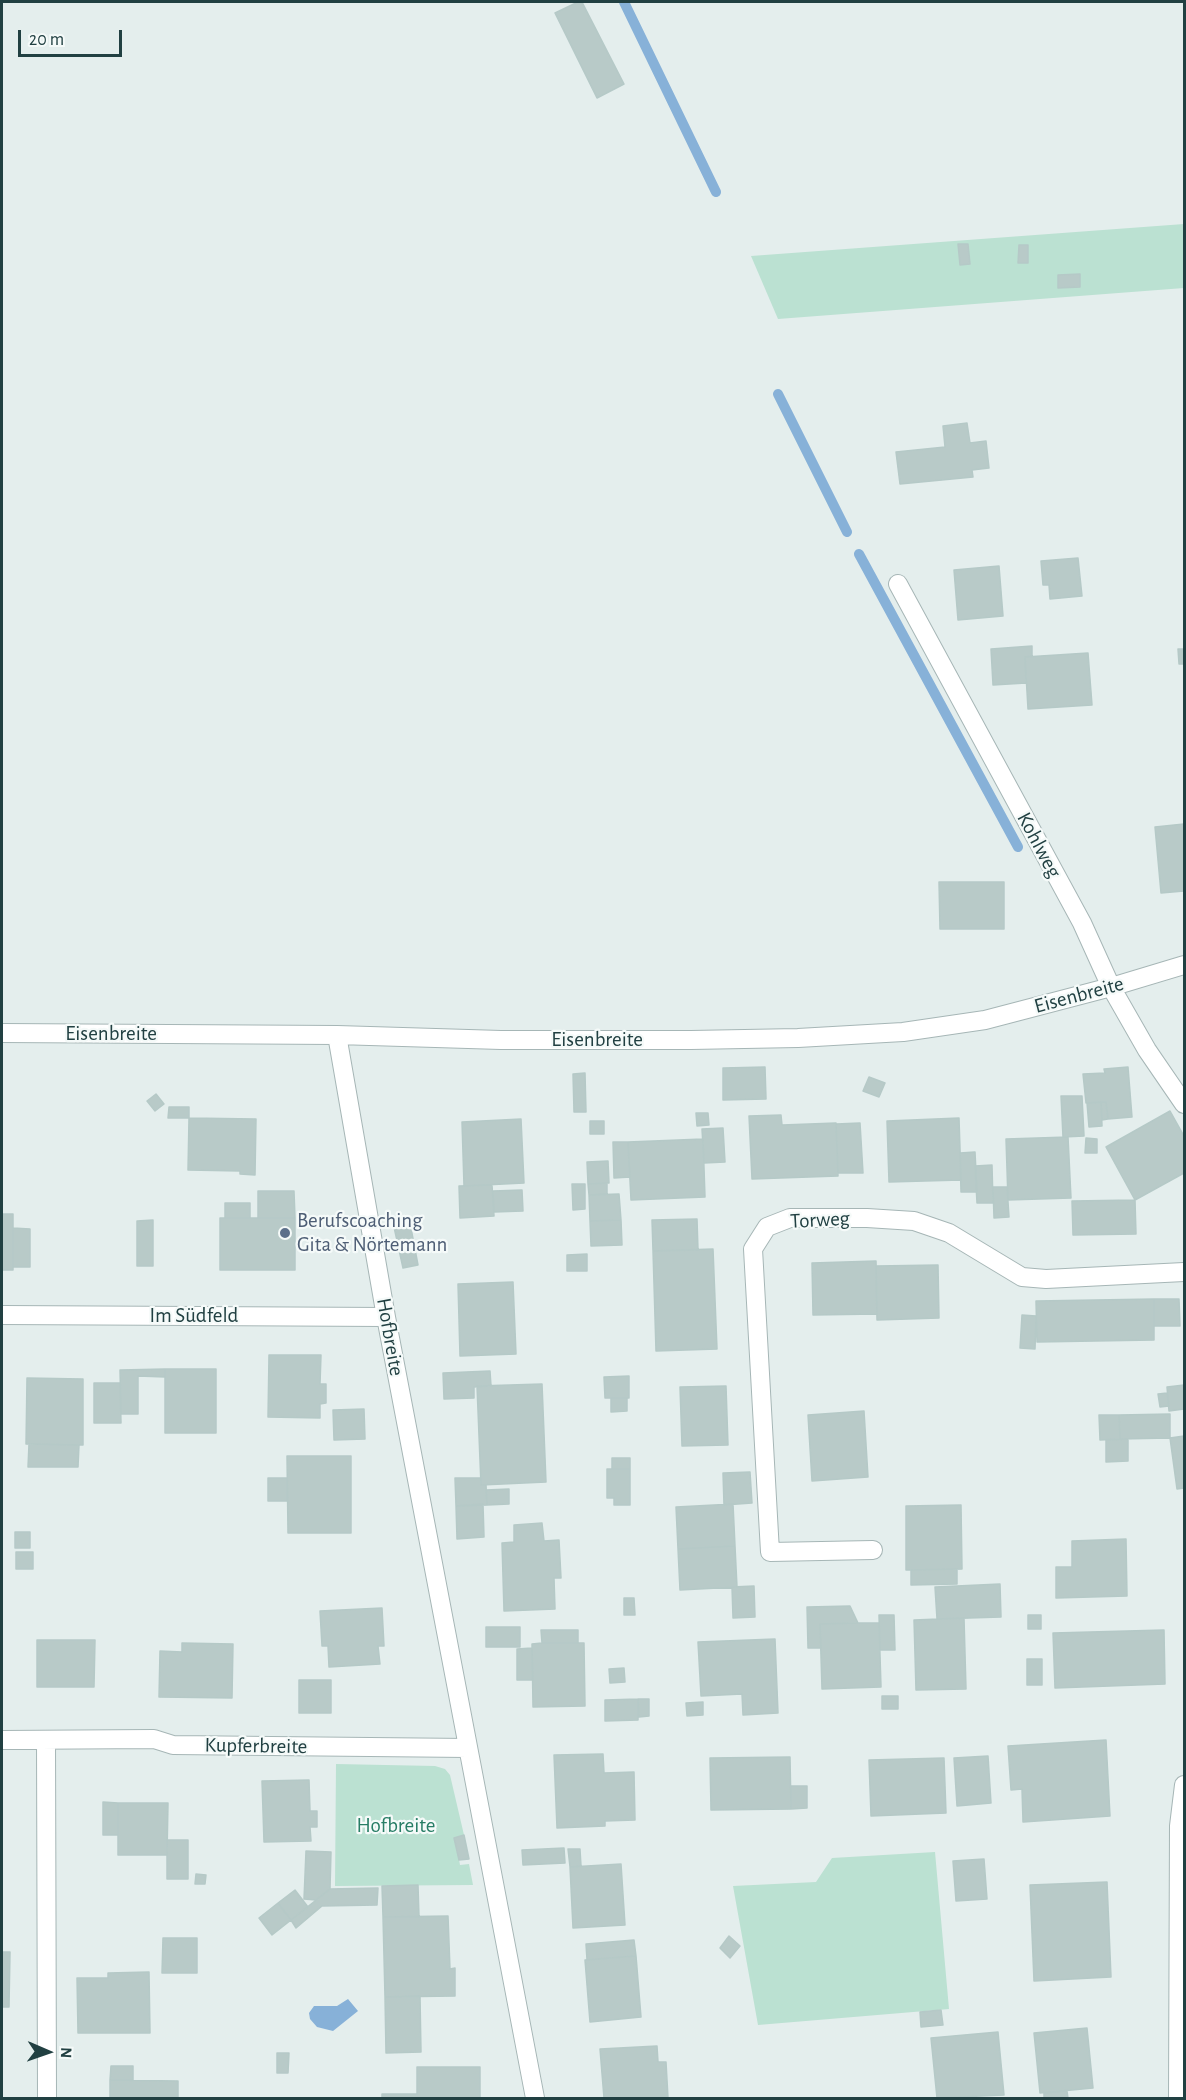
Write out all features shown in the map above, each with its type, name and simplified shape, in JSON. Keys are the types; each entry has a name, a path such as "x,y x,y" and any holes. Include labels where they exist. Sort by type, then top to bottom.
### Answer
{"street":[{"name":"Kohlweg","path":"898,584 1082,923 1111,987 1147,1050 1185,1104"},
{"name":"Eisenbreite","path":"2,1033 337,1035 501,1040 692,1040 798,1038 903,1032 985,1020 1185,965"},
{"name":"Hofbreite","path":"337,1035 386,1317 535,2098"},
{"name":"Torweg","path":"873,1550 770,1552 753,1249 767,1227 790,1218 867,1218 914,1221 949,1233 1022,1277 1046,1279 1185,1272"},
{"name":"Im Südfeld","path":"2,1315 386,1317"},
{"name":"Kupferbreite","path":"2,1740 154,1739 173,1745 468,1748"},
{"path":"46,1740 47,2098"},
{"path":"1178,2098 1179,1826 1185,1785"}],"green space":[{"path":"1184,224 1184,288 778,319 751,256"},
{"name":"Hofbreite","path":"336,1764 435,1766 445,1769 450,1775 464,1835 455,1838 460,1865 469,1864 473,1885 335,1886"},
{"path":"935,1852 949,2009 758,2025 733,1886 816,1882 832,1858"}],"water":[{"path":"348,1999 358,2011 333,2031 317,2027 310,2019 309,2013 314,2006 337,2006"}],"building":[{"path":"582,2 624,84 597,98 555,13"},
{"path":"958,244 968,244 970,264 960,265"},
{"path":"1019,245 1028,245 1028,263 1018,263"},
{"path":"1080,274 1080,287 1058,288 1058,275"},
{"path":"967,423 970,443 986,441 989,468 972,470 973,477 900,484 896,452 945,447 943,426"},
{"path":"1078,558 1082,596 1050,599 1049,585 1043,585 1041,561"},
{"path":"999,566 1003,616 958,620 954,570"},
{"path":"1032,646 1032,656 1025,657 1026,683 993,685 991,649"},
{"path":"1178,649 1184,649 1184,664 1179,664"},
{"path":"1088,653 1092,705 1028,709 1025,657"},
{"path":"1184,824 1184,891 1161,893 1155,827"},
{"path":"939,882 1004,882 1004,929 940,929"},
{"path":"765,1067 766,1099 723,1100 723,1068"},
{"path":"1128,1067 1132,1117 1108,1119 1106,1102 1086,1103 1083,1074 1105,1073 1104,1069"},
{"path":"585,1073 586,1112 574,1112 573,1074"},
{"path":"869,1077 885,1083 879,1097 863,1091"},
{"path":"156,1094 164,1104 155,1111 147,1101"},
{"path":"1061,1096 1082,1096 1084,1136 1063,1137"},
{"path":"1101,1102 1106,1102 1108,1119 1102,1120"},
{"path":"1101,1102 1102,1126 1089,1127 1087,1103"},
{"path":"169,1107 189,1107 189,1118 168,1118"},
{"path":"1170,1111 1184,1136 1184,1173 1135,1200 1106,1147"},
{"path":"696,1113 708,1113 709,1125 697,1126"},
{"path":"781,1115 782,1125 836,1123 838,1176 752,1179 749,1116"},
{"path":"189,1118 256,1119 255,1175 240,1174 240,1171 188,1170"},
{"path":"959,1118 961,1180 889,1182 887,1121"},
{"path":"521,1119 524,1183 464,1186 462,1122"},
{"path":"590,1121 604,1121 604,1134 590,1134"},
{"path":"860,1123 863,1173 838,1173 836,1124"},
{"path":"723,1128 725,1162 704,1163 702,1129"},
{"path":"1068,1137 1071,1198 1008,1200 1006,1139"},
{"path":"1086,1138 1097,1139 1097,1153 1085,1153"},
{"path":"703,1139 705,1197 631,1200 628,1142"},
{"path":"613,1142 628,1142 630,1177 614,1178"},
{"path":"975,1152 977,1192 961,1192 960,1153"},
{"path":"608,1161 609,1183 588,1184 587,1162"},
{"path":"992,1165 993,1203 977,1203 975,1166"},
{"path":"607,1183 607,1194 589,1195 588,1184"},
{"path":"572,1184 585,1184 585,1209 573,1210"},
{"path":"492,1185 494,1216 460,1218 459,1186"},
{"path":"993,1187 1007,1187 1009,1217 994,1218"},
{"path":"522,1190 523,1211 494,1212 493,1191"},
{"path":"258,1191 294,1191 295,1218 258,1218"},
{"path":"619,1194 621,1220 590,1221 589,1195"},
{"path":"1135,1200 1136,1234 1073,1235 1072,1201"},
{"path":"225,1203 250,1203 250,1218 225,1218"},
{"path":"2,1214 13,1214 13,1270 2,1270"},
{"path":"220,1218 295,1218 295,1270 220,1270"},
{"path":"697,1219 698,1250 653,1251 652,1220"},
{"path":"153,1220 153,1266 137,1266 137,1221"},
{"path":"621,1220 622,1245 591,1246 590,1221"},
{"path":"410,1223 418,1265 403,1268 394,1227"},
{"path":"13,1228 30,1229 30,1267 13,1267"},
{"path":"713,1249 717,1349 656,1351 653,1251"},
{"path":"587,1254 587,1271 567,1271 567,1255"},
{"path":"876,1261 877,1314 813,1315 812,1263"},
{"path":"938,1265 939,1318 877,1320 876,1266"},
{"path":"513,1282 516,1354 460,1356 458,1284"},
{"path":"1154,1299 1154,1340 1037,1342 1036,1301"},
{"path":"1154,1299 1179,1299 1180,1326 1154,1326"},
{"path":"1022,1315 1036,1316 1035,1349 1020,1348"},
{"path":"269,1355 321,1355 320,1384 326,1384 326,1403 320,1404 320,1418 268,1417"},
{"path":"165,1369 216,1369 216,1433 165,1433"},
{"path":"165,1369 165,1377 138,1376 138,1414 121,1414 120,1370"},
{"path":"490,1371 491,1386 474,1387 474,1398 444,1399 443,1373"},
{"path":"629,1376 629,1398 605,1398 604,1377"},
{"path":"27,1378 83,1379 83,1445 26,1444"},
{"path":"94,1383 120,1383 121,1423 94,1423"},
{"path":"542,1384 546,1482 481,1485 477,1386"},
{"path":"1184,1385 1184,1409 1169,1411 1167,1387"},
{"path":"726,1386 728,1445 682,1446 680,1387"},
{"path":"1167,1393 1169,1406 1160,1407 1158,1394"},
{"path":"611,1398 627,1398 627,1411 611,1412"},
{"path":"364,1409 365,1439 334,1440 333,1410"},
{"path":"864,1411 868,1477 812,1481 808,1415"},
{"path":"1170,1414 1170,1438 1120,1439 1119,1415"},
{"path":"1099,1415 1119,1415 1120,1439 1100,1440"},
{"path":"1184,1436 1184,1488 1177,1489 1170,1438"},
{"path":"1128,1439 1128,1461 1106,1462 1106,1440"},
{"path":"29,1444 79,1445 78,1467 28,1467"},
{"path":"287,1456 351,1456 351,1533 288,1533"},
{"path":"612,1458 630,1458 630,1469 612,1469"},
{"path":"607,1469 630,1469 630,1505 614,1505 614,1498 607,1498"},
{"path":"750,1472 752,1503 724,1505 723,1473"},
{"path":"268,1478 287,1478 287,1501 268,1501"},
{"path":"455,1478 481,1478 481,1485 486,1485 487,1505 456,1506"},
{"path":"509,1489 509,1504 487,1505 486,1490"},
{"path":"483,1504 484,1537 457,1539 456,1506"},
{"path":"733,1504 735,1546 678,1549 676,1507"},
{"path":"961,1505 962,1569 906,1570 906,1506"},
{"path":"542,1523 544,1541 559,1540 561,1578 554,1578 555,1609 504,1611 502,1543 514,1542 514,1525"},
{"path":"15,1532 30,1532 30,1548 15,1548"},
{"path":"1126,1539 1127,1596 1056,1598 1056,1567 1072,1567 1072,1541"},
{"path":"735,1546 737,1587 680,1590 678,1549"},
{"path":"16,1552 33,1552 33,1569 16,1569"},
{"path":"957,1569 957,1584 911,1585 911,1570"},
{"path":"1000,1584 1001,1617 937,1619 935,1587"},
{"path":"754,1586 755,1617 733,1618 732,1587"},
{"path":"624,1598 634,1598 635,1615 624,1615"},
{"path":"850,1606 858,1623 820,1624 821,1648 808,1648 807,1607"},
{"path":"382,1608 384,1646 378,1646 380,1664 329,1667 328,1646 322,1646 320,1611"},
{"path":"879,1615 894,1615 895,1650 880,1650"},
{"path":"1028,1615 1041,1615 1041,1629 1028,1629"},
{"path":"964,1618 966,1689 916,1690 914,1620"},
{"path":"879,1623 881,1687 822,1689 820,1624"},
{"path":"486,1627 520,1627 520,1647 486,1647"},
{"path":"541,1630 578,1630 578,1643 542,1643"},
{"path":"1164,1630 1165,1684 1055,1688 1053,1633"},
{"path":"775,1639 778,1713 743,1715 742,1694 701,1696 698,1642"},
{"path":"37,1640 95,1640 94,1687 37,1687"},
{"path":"182,1643 233,1644 232,1698 159,1697 160,1651 182,1652"},
{"path":"584,1643 585,1706 533,1707 532,1644"},
{"path":"532,1648 533,1680 517,1680 517,1649"},
{"path":"1027,1659 1042,1659 1042,1685 1027,1685"},
{"path":"624,1668 625,1682 610,1683 609,1669"},
{"path":"299,1680 331,1680 331,1713 299,1713"},
{"path":"882,1696 898,1696 898,1709 882,1709"},
{"path":"638,1699 649,1699 649,1716 639,1717"},
{"path":"638,1699 638,1720 605,1721 605,1700"},
{"path":"703,1702 703,1715 687,1716 686,1703"},
{"path":"1106,1740 1110,1816 1023,1822 1022,1789 1011,1790 1008,1746"},
{"path":"603,1754 604,1773 634,1772 635,1820 605,1821 605,1826 557,1828 554,1755"},
{"path":"988,1756 991,1803 957,1806 954,1758"},
{"path":"790,1757 791,1809 711,1810 710,1758"},
{"path":"944,1758 946,1813 871,1816 869,1760"},
{"path":"309,1780 310,1811 317,1811 317,1827 310,1827 311,1841 264,1842 262,1781"},
{"path":"791,1786 807,1786 807,1808 791,1809"},
{"path":"103,1802 118,1803 118,1835 103,1835"},
{"path":"118,1803 168,1803 167,1855 118,1855"},
{"path":"464,1835 469,1859 459,1860 454,1838"},
{"path":"167,1840 188,1840 188,1879 167,1879"},
{"path":"564,1848 565,1863 523,1865 522,1850"},
{"path":"568,1849 580,1849 581,1866 570,1867"},
{"path":"306,1851 331,1852 330,1889 316,1900 304,1899"},
{"path":"984,1859 987,1899 956,1901 953,1861"},
{"path":"621,1864 625,1925 573,1928 570,1867"},
{"path":"196,1874 206,1875 205,1884 195,1884"},
{"path":"1107,1882 1111,1977 1034,1981 1030,1885"},
{"path":"418,1885 419,1917 383,1917 382,1886"},
{"path":"378,1888 377,1905 322,1906 296,1928 291,1920 330,1889"},
{"path":"295,1890 308,1907 291,1920 278,1903"},
{"path":"278,1903 291,1920 272,1935 259,1918"},
{"path":"448,1916 450,1969 455,1968 455,1996 385,1997 383,1917"},
{"path":"729,1936 740,1946 730,1958 720,1948"},
{"path":"163,1938 197,1938 197,1973 162,1973"},
{"path":"634,1940 636,1956 587,1960 586,1944"},
{"path":"2,1952 10,1952 9,2007 2,2007"},
{"path":"636,1956 641,2017 590,2022 585,1960"},
{"path":"149,1972 150,2033 78,2033 77,1978 108,1978 108,1973"},
{"path":"420,1996 421,2052 386,2053 385,1997"},
{"path":"941,2010 943,2025 921,2027 920,2012"},
{"path":"1087,2028 1093,2088 1040,2093 1034,2033"},
{"path":"998,2032 1004,2095 937,2098 931,2038"},
{"path":"657,2046 658,2062 666,2062 668,2098 604,2098 600,2049"},
{"path":"277,2053 289,2053 288,2073 277,2073"},
{"path":"111,2066 133,2066 133,2080 110,2080"},
{"path":"417,2067 480,2067 480,2098 382,2098 382,2094 417,2094"},
{"path":"110,2080 178,2081 178,2098 110,2098"},
{"path":"1067,2091 1068,2098 1044,2098 1044,2093"}],"waterway":[{"path":"624,2 716,192"},
{"path":"778,394 847,532"},
{"path":"859,554 1018,847"}],"place":[{"name":"Berufscoaching Gita & Nörtemann","path":"285,1233"}]}
